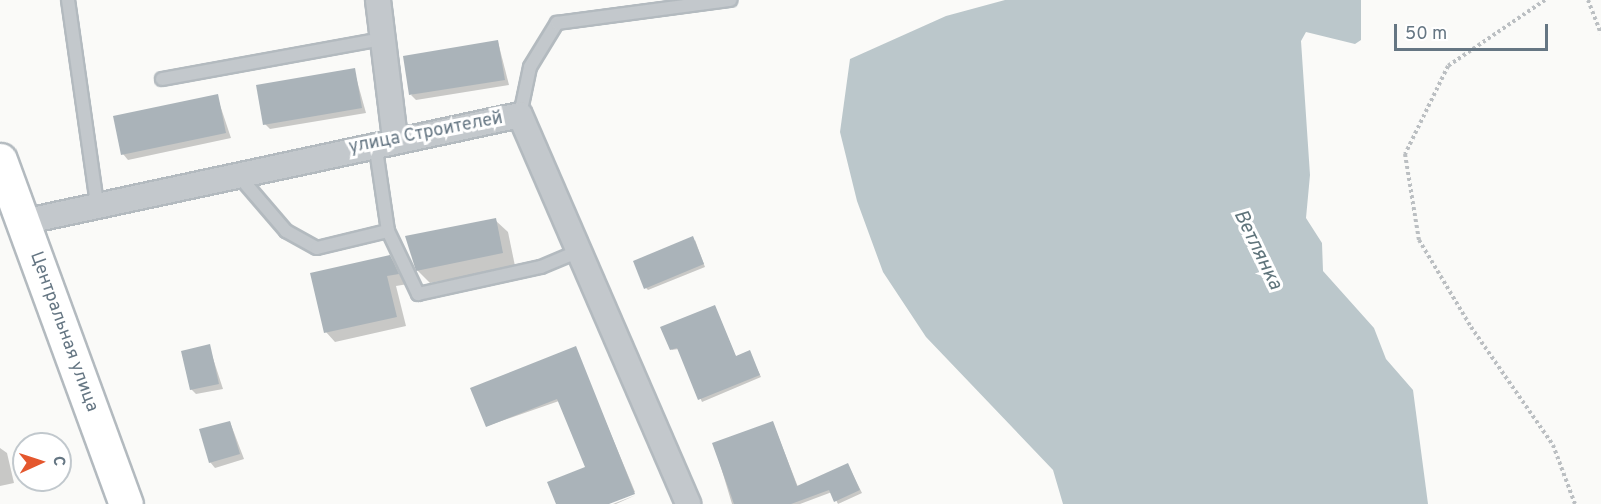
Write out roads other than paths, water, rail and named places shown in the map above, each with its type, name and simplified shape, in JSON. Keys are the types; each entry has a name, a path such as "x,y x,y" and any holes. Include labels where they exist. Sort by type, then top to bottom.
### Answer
{"main road":[{"name":"Центральная улица","path":"0,160 126,504"}],"street":[{"path":"378,0 383,39 385,141"},
{"name":"улица Строителей","path":"23,222 385,141 520,115 688,504"}],"lane":[{"path":"68,0 98,205"},
{"path":"520,115 530,67 557,23 730,0"},
{"path":"162,79 383,39"},
{"path":"385,141 388,231 418,294 541,267 579,251"},
{"path":"238,174 286,231 317,248 388,231"}],"water":[{"name":"Ветлянка","path":"1005,0 1361,0 1361,40 1355,44 1306,32 1301,41 1310,175 1306,218 1322,243 1323,271 1374,328 1386,359 1413,390 1428,504 1063,504 1053,470 926,337 883,272 857,201 840,132 850,59 946,16"}]}
